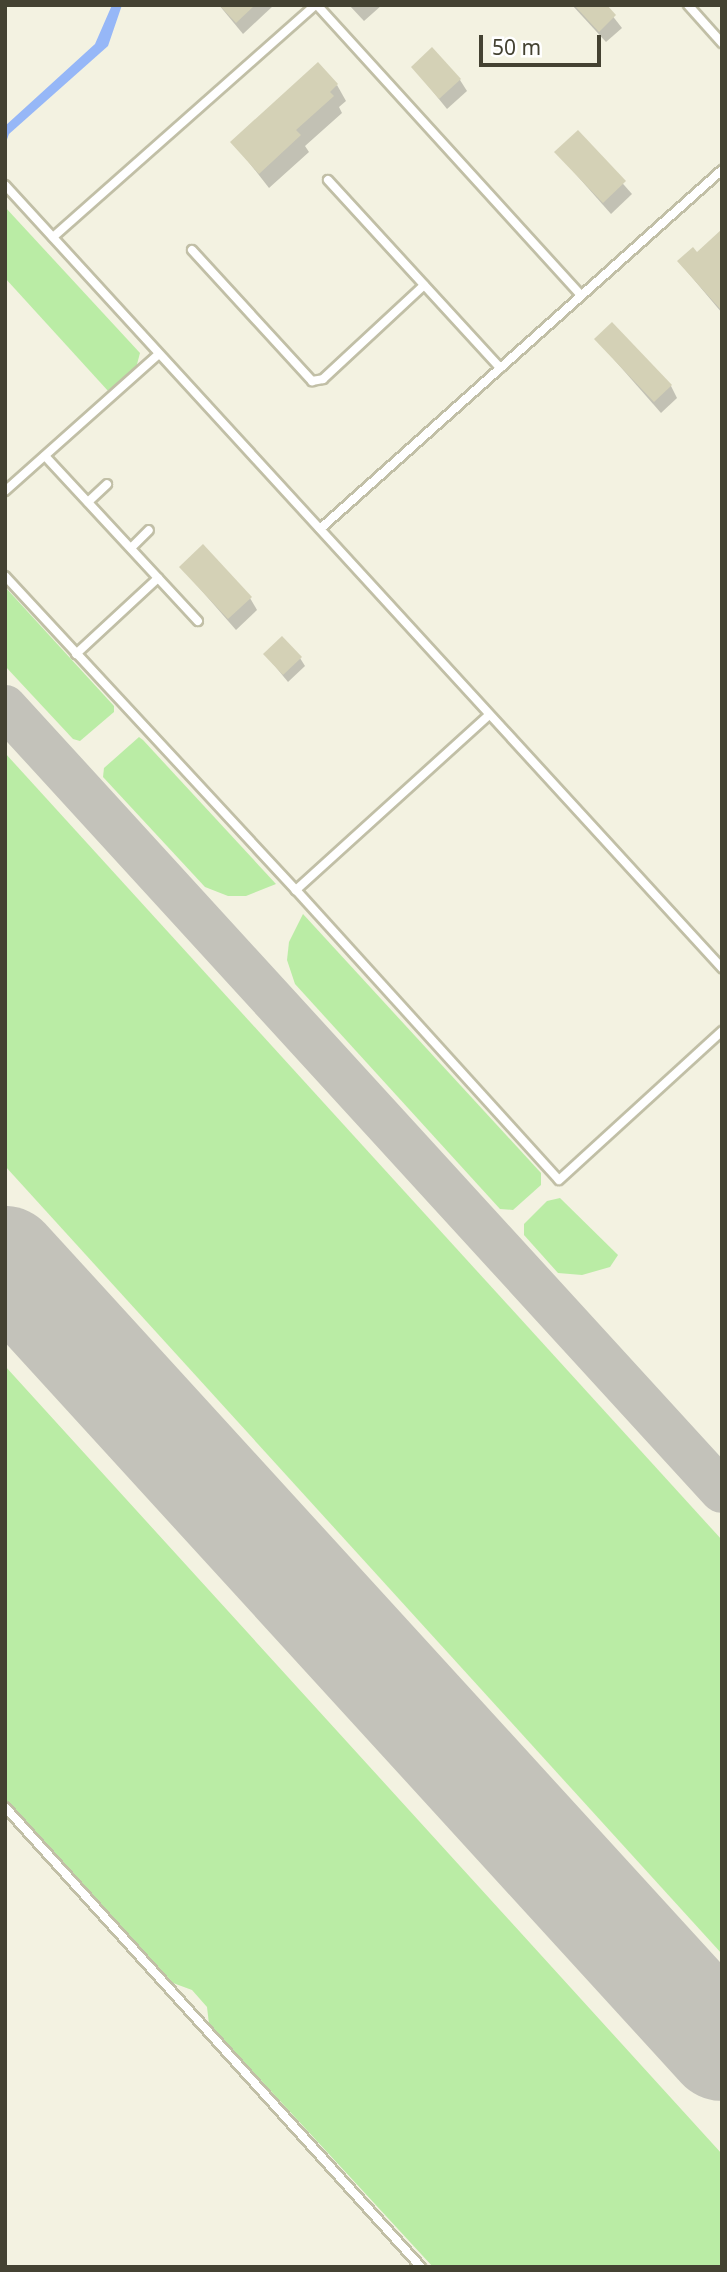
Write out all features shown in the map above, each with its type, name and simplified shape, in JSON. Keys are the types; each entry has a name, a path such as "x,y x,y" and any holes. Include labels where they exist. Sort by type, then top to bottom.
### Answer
{"lane":[{"path":"53,237 316,5 582,295"},
{"path":"688,5 722,43"},
{"path":"320,529 722,170"},
{"path":"328,180 500,368"},
{"path":"5,185 722,968"},
{"path":"192,250 312,381 323,379 424,285"},
{"path":"5,491 159,354"},
{"path":"45,456 198,621"},
{"path":"88,502 107,484"},
{"path":"131,548 149,530"},
{"path":"5,576 296,890 558,1180 722,1031"},
{"path":"76,654 158,578"},
{"path":"296,890 489,715"},
{"path":"5,1807 421,2267"}],"green space":[{"path":"5,207 140,353 136,368 109,392 5,278"},
{"path":"6,588 114,706 114,712 80,741 73,739 5,666"},
{"path":"139,737 276,884 246,896 228,896 205,887 103,777 104,768"},
{"path":"5,753 722,1540 722,1954 5,1166"},
{"path":"303,914 541,1173 541,1185 513,1210 500,1209 295,984 287,960 289,942"},
{"path":"560,1198 618,1255 610,1267 582,1275 558,1273 524,1235 524,1224 547,1201"},
{"path":"5,1366 722,2154 722,2267 433,2267 209,2024 207,2007 192,1990 173,1983 5,1799"}],"water":[{"path":"112,5 122,5 108,46 9,134 5,145 5,126 95,44"}],"building":[{"path":"219,5 255,5 236,23"},
{"path":"574,5 607,5 616,15 599,32"},
{"path":"432,47 461,79 439,99 411,67"},
{"path":"318,62 338,84 330,92 334,96 296,130 301,135 259,174 230,142"},
{"path":"578,130 626,181 603,203 554,152"},
{"path":"722,229 722,311 677,261 693,247 697,252"},
{"path":"612,322 672,385 654,402 594,339"},
{"path":"203,544 252,597 228,619 179,567"},
{"path":"282,636 302,657 283,675 263,654"}],"taxiway":[{"path":"5,707 722,1491"}],"runway":[{"path":"5,1261 722,2046"}]}
